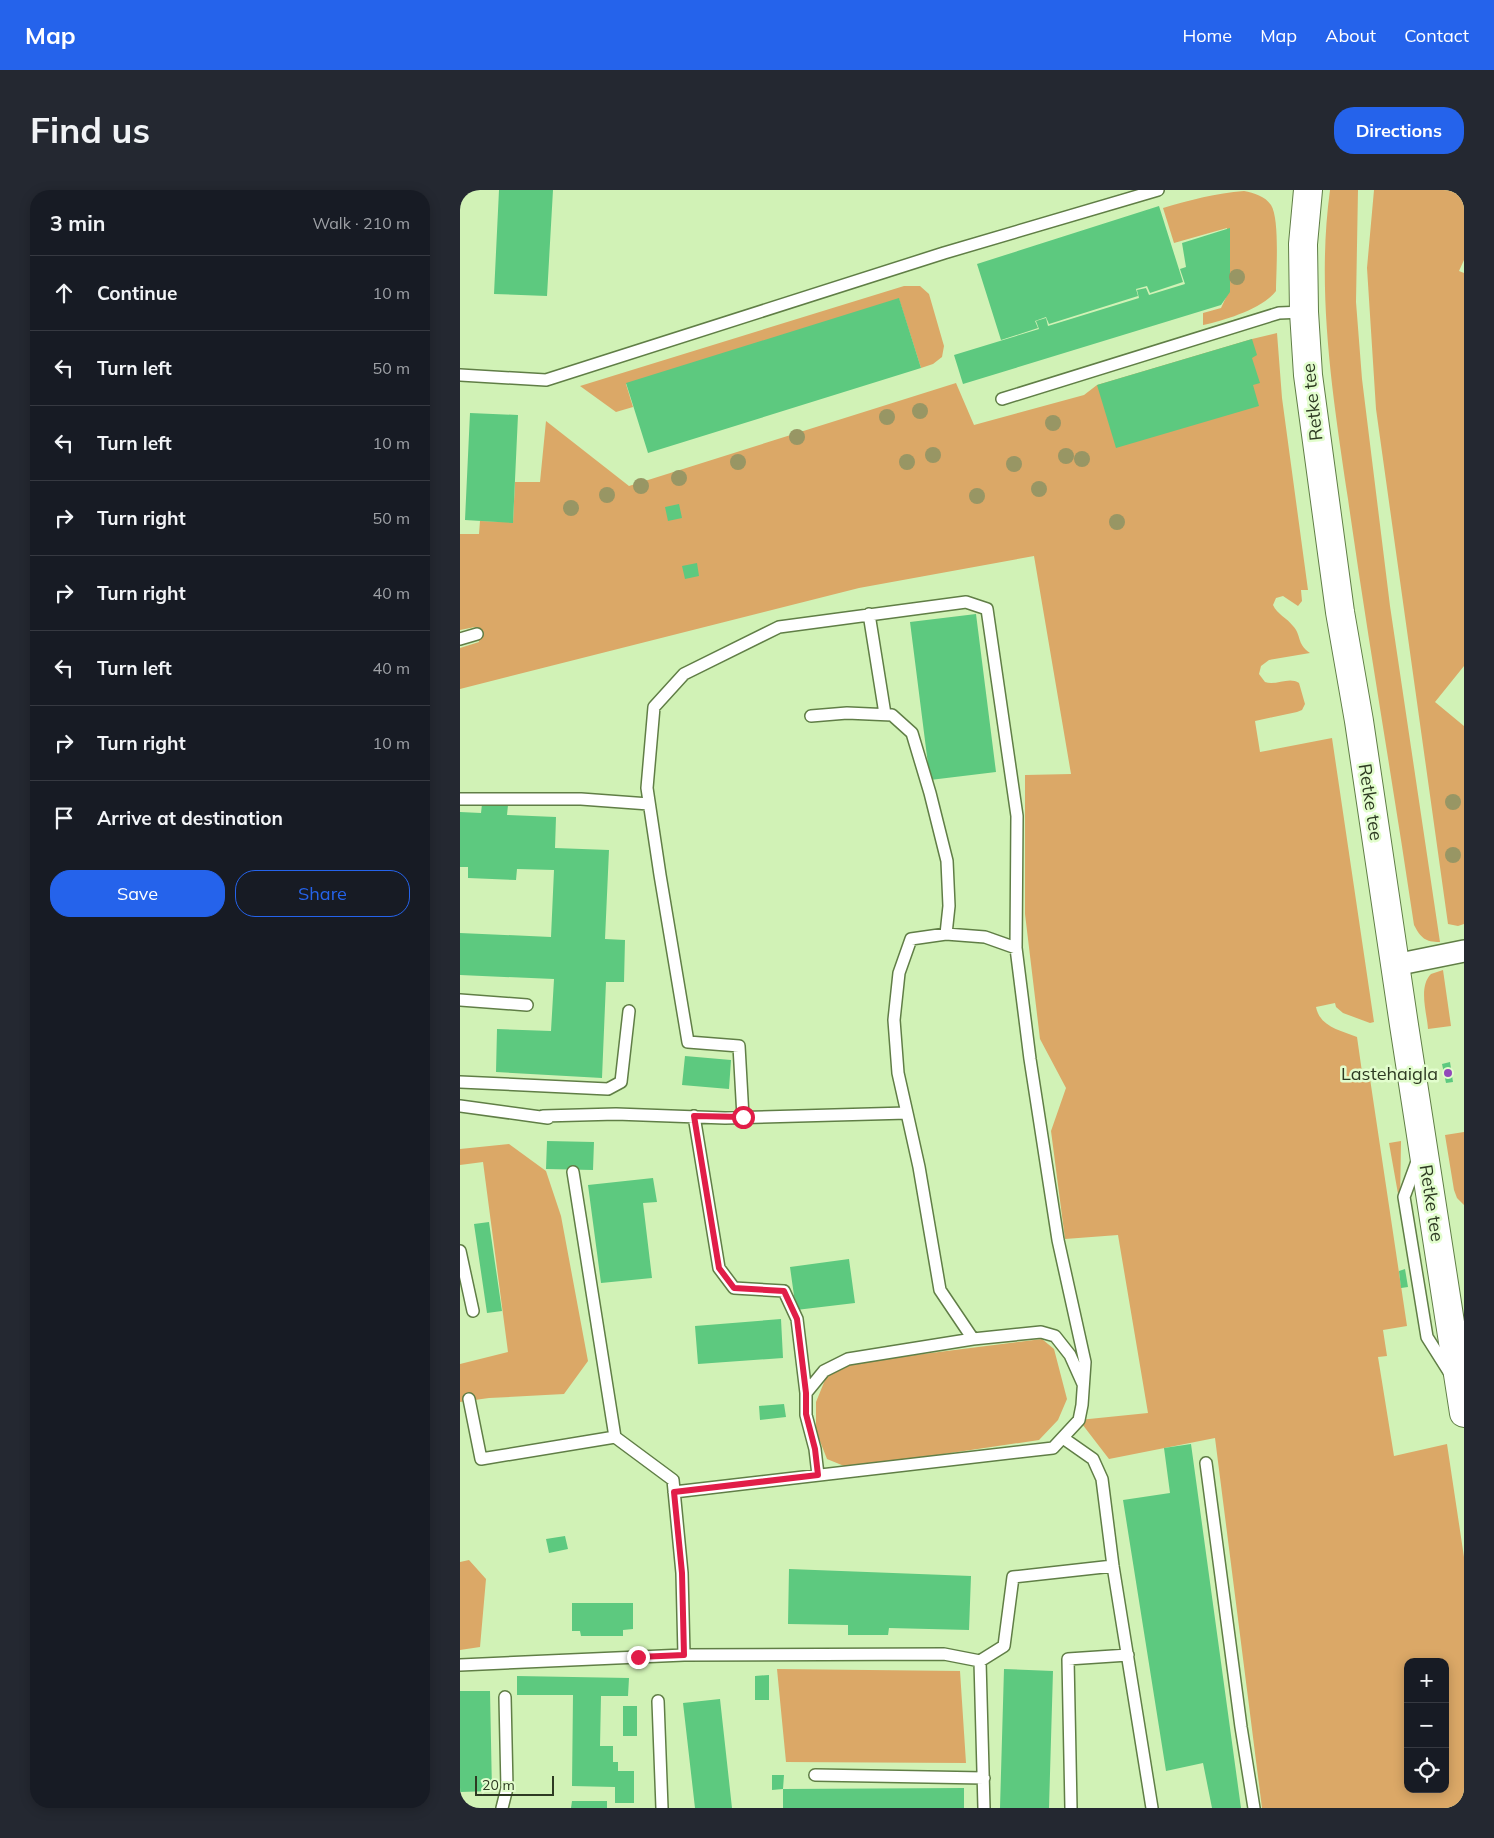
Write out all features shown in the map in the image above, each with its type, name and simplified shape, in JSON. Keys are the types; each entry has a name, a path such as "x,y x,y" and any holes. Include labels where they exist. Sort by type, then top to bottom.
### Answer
{"street":[{"name":"Retke tee","path":"1308,190 1304,244 1304,312 1308,375 1340,612 1359,721 1462,1402"},
{"path":"1395,965 1464,951"}],"lane":[{"path":"460,375 546,380 944,253 1158,190"},
{"path":"1002,399 1279,313 1304,312"},
{"path":"674,1492 1053,1448 1079,1420 1085,1362 1058,1240 1030,1059 1016,948 1017,816 987,609 966,602 779,627 684,674 654,707 647,788 688,1042 739,1046 743,1117"},
{"path":"869,614 885,714"},
{"path":"460,639 477,634"},
{"path":"811,716 847,713 892,714 912,733 930,793 947,861 949,906 946,934"},
{"path":"460,799 581,799 649,804"},
{"path":"973,1340 940,1290 919,1167 898,1073 894,1020 899,973 911,939 946,934 985,937 1016,948"},
{"path":"460,1000 527,1005"},
{"path":"460,1082 608,1089 621,1082 629,1012"},
{"path":"460,1106 543,1116 616,1114 743,1117 907,1113"},
{"path":"543,1116 562,1123"},
{"path":"694,1116 719,1268 734,1288 784,1291 797,1319 806,1393 806,1414 815,1449 818,1475"},
{"path":"573,1172 615,1437 673,1480 682,1573 684,1655"},
{"path":"460,1251 473,1311"},
{"path":"806,1393 824,1371 848,1359 1041,1332 1055,1336 1070,1355 1084,1386"},
{"path":"469,1399 481,1459 615,1437"},
{"path":"1063,1438 1093,1459 1102,1479 1113,1566 1152,1808"},
{"path":"1206,1463 1254,1808"},
{"path":"460,1665 684,1655 944,1654 980,1661 1004,1646 1013,1577 1113,1566"},
{"path":"1072,1808 1068,1659 1128,1655"},
{"path":"980,1661 984,1808"},
{"path":"502,1808 507,1788 505,1696"},
{"path":"658,1701 662,1808"},
{"path":"815,1775 984,1778"}],"shaded area":[{"path":"1330,190 1358,190 1356,302 1362,379 1390,606 1440,942 1424,938 1414,925 1342,461 1332,384 1326,306 1326,228"},
{"path":"1374,190 1464,190 1464,260 1459,271 1464,273 1464,666 1435,702 1464,726 1464,924 1458,926 1448,924 1376,409 1367,268"},
{"path":"1244,191 1266,199 1274,212 1277,234 1276,291 1253,308 1232,317 1203,325 1203,313 1221,308 1229,291 1227,228 1174,243 1163,208 1203,197"},
{"path":"904,286 920,286 929,294 944,346 942,357 933,364 921,368 899,299 626,384 633,407 616,412 580,386"},
{"path":"1277,333 1282,398 1308,590 1301,590 1302,601 1298,606 1283,596 1276,598 1273,605 1293,626 1301,643 1310,653 1269,660 1261,666 1259,674 1265,682 1274,683 1291,680 1299,683 1305,704 1302,710 1297,712 1255,721 1260,752 1332,738 1374,1022 1370,1023 1343,1013 1336,1007 1335,1003 1316,1007 1318,1014 1326,1023 1357,1037 1362,1072 1369,1072 1407,1326 1383,1330 1387,1356 1378,1357 1394,1456 1447,1444 1464,1557 1464,1808 1262,1808 1215,1438 1109,1459 1079,1420 1148,1413 1118,1235 1065,1239 1051,1131 1066,1088 1040,1039 1025,914 1025,775 1071,774 1034,556 859,588 460,689 460,648 479,642 475,627 460,630 460,534 479,534 480,521 513,522 515,482 540,482 546,421 629,486 956,383 974,425 1084,395 1097,385"},
{"path":"1443,970 1451,1026 1428,1029 1424,1000 1425,986 1431,974"},
{"path":"1464,1132 1464,1205 1457,1198 1454,1190 1445,1135"},
{"path":"1401,1141 1400,1205 1389,1143"},
{"path":"509,1144 546,1171 561,1216 588,1361 564,1394 489,1398 460,1402 460,1364 508,1352 483,1162 460,1165 460,1149"},
{"path":"1042,1339 1054,1349 1067,1399 1058,1420 1039,1440 849,1468 827,1459 816,1431 816,1402 827,1375 852,1363"},
{"path":"469,1560 486,1579 480,1647 460,1650 460,1562"},
{"path":"777,1669 960,1671 966,1763 786,1762"}],"building":[{"path":"499,190 553,190 547,296 494,294"},
{"path":"1159,206 1183,282 1150,293 1147,286 1136,289 1138,296 1049,324 1046,317 1035,321 1038,328 1001,340 977,264"},
{"path":"1230,228 1230,292 1221,305 963,384 954,355 1039,329 1036,321 1046,318 1048,326 1139,298 1137,290 1146,288 1149,295 1185,284 1180,269 1186,267 1182,243"},
{"path":"899,298 921,368 648,453 626,383"},
{"path":"1252,339 1257,355 1252,358 1260,383 1253,385 1259,406 1116,448 1097,385"},
{"path":"470,413 518,415 513,523 465,520"},
{"path":"679,504 682,518 668,521 665,507"},
{"path":"697,563 699,576 685,579 682,566"},
{"path":"976,614 996,772 930,780 910,622"},
{"path":"482,804 508,805 507,815 556,817 555,848 609,850 605,939 625,940 624,982 606,982 602,1078 496,1072 497,1029 551,1031 554,979 460,975 460,933 551,937 554,870 517,869 516,880 468,878 468,867 460,867 460,812 481,813"},
{"path":"685,1056 731,1060 729,1089 682,1085"},
{"name":"Lastehaigla","path":"1450,1062 1453,1082 1446,1083 1442,1064"},
{"path":"547,1141 594,1142 593,1170 546,1169"},
{"path":"653,1178 657,1202 643,1203 652,1278 601,1283 588,1185"},
{"path":"489,1222 502,1311 487,1313 474,1224"},
{"path":"849,1259 855,1303 796,1310 790,1267"},
{"path":"1405,1269 1408,1287 1401,1288 1399,1271"},
{"path":"781,1319 783,1358 698,1364 695,1326"},
{"path":"784,1404 786,1417 760,1420 759,1406"},
{"path":"1191,1444 1241,1808 1212,1808 1203,1763 1166,1771 1123,1500 1170,1493 1164,1448"},
{"path":"565,1536 568,1549 549,1553 546,1539"},
{"path":"789,1569 971,1576 969,1630 889,1628 888,1635 848,1635 848,1625 788,1624"},
{"path":"572,1603 633,1603 633,1629 623,1630 623,1636 581,1636 580,1631 572,1631"},
{"path":"1004,1669 1053,1671 1049,1808 1000,1808"},
{"path":"769,1675 769,1700 755,1700 755,1676"},
{"path":"517,1676 629,1678 628,1696 601,1696 600,1746 613,1746 613,1762 618,1762 618,1771 634,1771 634,1803 615,1803 615,1787 572,1786 573,1695 517,1695"},
{"path":"460,1691 490,1691 492,1791 460,1792"},
{"path":"720,1699 732,1808 695,1808 683,1703"},
{"path":"623,1706 637,1706 637,1736 623,1736"},
{"path":"772,1775 784,1775 783,1789 772,1790"},
{"path":"964,1788 964,1808 783,1808 783,1789"},
{"path":"572,1801 607,1801 607,1808 571,1808"}],"place":[{"name":"Lastehaigla","path":"1448,1073"}],"route":[{"path":"638,1657 684,1655 682,1573 674,1492 818,1475 815,1449 806,1414 806,1393 797,1319 784,1291 734,1288 719,1268 694,1116 743,1117"}]}
